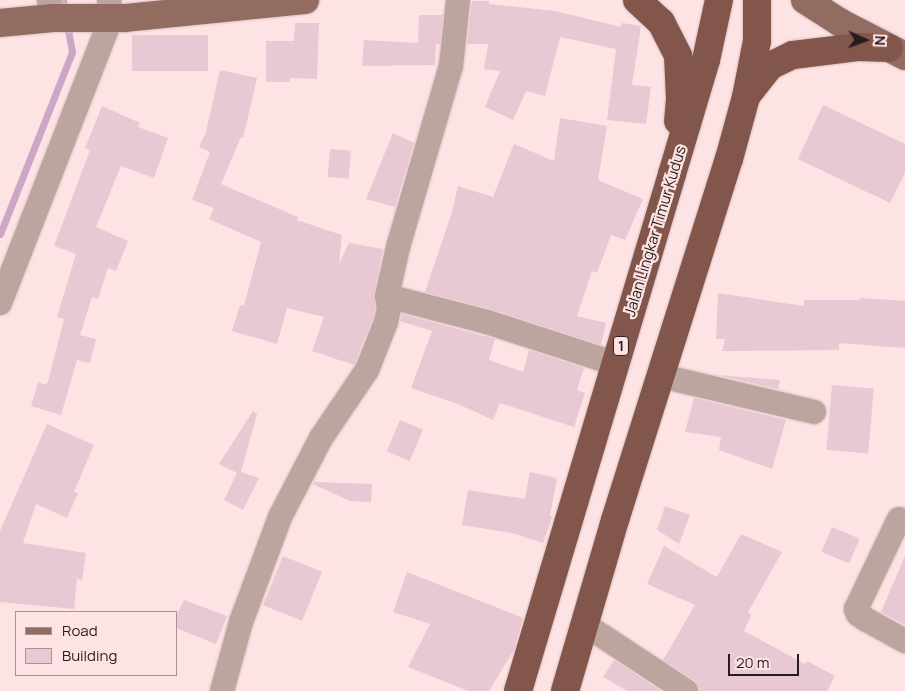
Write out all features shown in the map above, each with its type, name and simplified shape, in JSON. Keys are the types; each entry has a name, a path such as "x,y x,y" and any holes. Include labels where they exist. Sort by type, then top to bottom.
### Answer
{"highway":[{"path":"637,0 661,22 678,56 680,99 672,174"},
{"name":"Jalan Lingkar Timur Kudus","path":"518,691 706,60 718,0"},
{"path":"565,691 660,376 729,159 746,97 757,42 757,0"},
{"path":"746,97 770,66 794,55 858,47 897,52"}],"main road":[{"path":"0,23 52,12 106,12 305,0"},
{"path":"805,0 841,24 897,52"}],"street":[{"path":"222,691 241,622 280,517 321,438 367,370 386,322 389,308 387,296 398,247 451,66 458,0"},
{"path":"0,303 106,12"},
{"path":"387,296 486,322 616,364"},
{"path":"660,376 814,412"},
{"path":"900,519 856,609 858,614 865,619 905,641"},
{"path":"584,624 686,691"}],"building":[{"path":"472,1 489,1 489,4 555,11 621,27 622,23 641,26 632,85 651,87 646,124 607,120 616,49 560,37 545,96 526,91 513,120 485,107 500,71 484,69 488,44 467,44"},
{"path":"419,15 443,15 440,44 436,44 435,65 362,66 364,40 418,43"},
{"path":"295,23 319,23 317,79 290,78 290,82 266,82 266,41 294,41"},
{"path":"132,35 208,35 208,71 132,71"},
{"path":"220,70 257,78 243,138 241,137 221,184 298,217 297,220 342,235 339,264 349,243 383,249 374,293 375,308 373,318 354,365 312,351 324,317 287,308 277,344 232,331 240,305 244,306 261,242 209,219 214,208 192,200 210,152 199,147 206,132"},
{"path":"823,105 905,144 905,173 890,203 798,159"},
{"path":"102,106 140,123 138,127 168,138 154,178 121,166 96,227 128,241 116,271 108,268 98,299 92,297 80,335 96,339 90,363 77,360 61,415 31,406 38,382 47,385 64,319 57,317 76,254 54,246 90,150 85,148"},
{"path":"560,118 607,126 598,180 643,199 625,240 611,235 597,273 592,271 577,316 606,323 601,345 491,309 425,292 452,212 458,186 493,197 514,144 554,161"},
{"path":"393,133 414,143 395,207 366,199"},
{"path":"330,149 351,151 348,179 328,177"},
{"path":"718,293 804,306 804,300 860,300 860,298 905,301 905,348 839,343 839,350 722,351 725,339 716,339"},
{"path":"402,314 495,339 489,360 523,372 529,350 584,368 577,390 585,393 574,427 500,403 493,420 458,404 411,388 432,331 400,321"},
{"path":"718,375 780,380 778,389"},
{"path":"832,385 874,389 868,453 826,450"},
{"path":"694,398 786,420 772,469 719,450 721,437 685,432"},
{"path":"253,411 257,414 241,472 259,478 243,510 224,500 237,473 219,464"},
{"path":"400,420 423,430 410,461 387,451"},
{"path":"47,424 94,445 74,492 78,493 67,518 36,504 23,543 86,553 82,580 77,579 74,609 0,602 0,531"},
{"path":"530,472 557,478 550,516 552,517 543,543 512,533 462,525 468,490 525,499"},
{"path":"314,482 372,484 371,502 350,501 313,484"},
{"path":"665,506 690,515 679,544 657,530"},
{"path":"832,527 860,539 849,564 821,552"},
{"path":"741,534 782,552 748,612 751,615 744,631 805,664 807,661 835,676 827,691 700,691 694,680 663,660 695,605 647,584 664,546 717,577"},
{"path":"283,556 322,572 302,621 263,605"},
{"path":"905,556 905,625 881,612"},
{"path":"407,572 523,618 514,650 489,691 468,691 408,667 430,624 393,612"},
{"path":"184,600 227,616 216,644 178,629 178,613"},
{"path":"614,660 661,691 627,691 603,677"}],"waterway":[{"path":"63,0 65,13"},
{"path":"0,234 72,52 67,23"}]}
